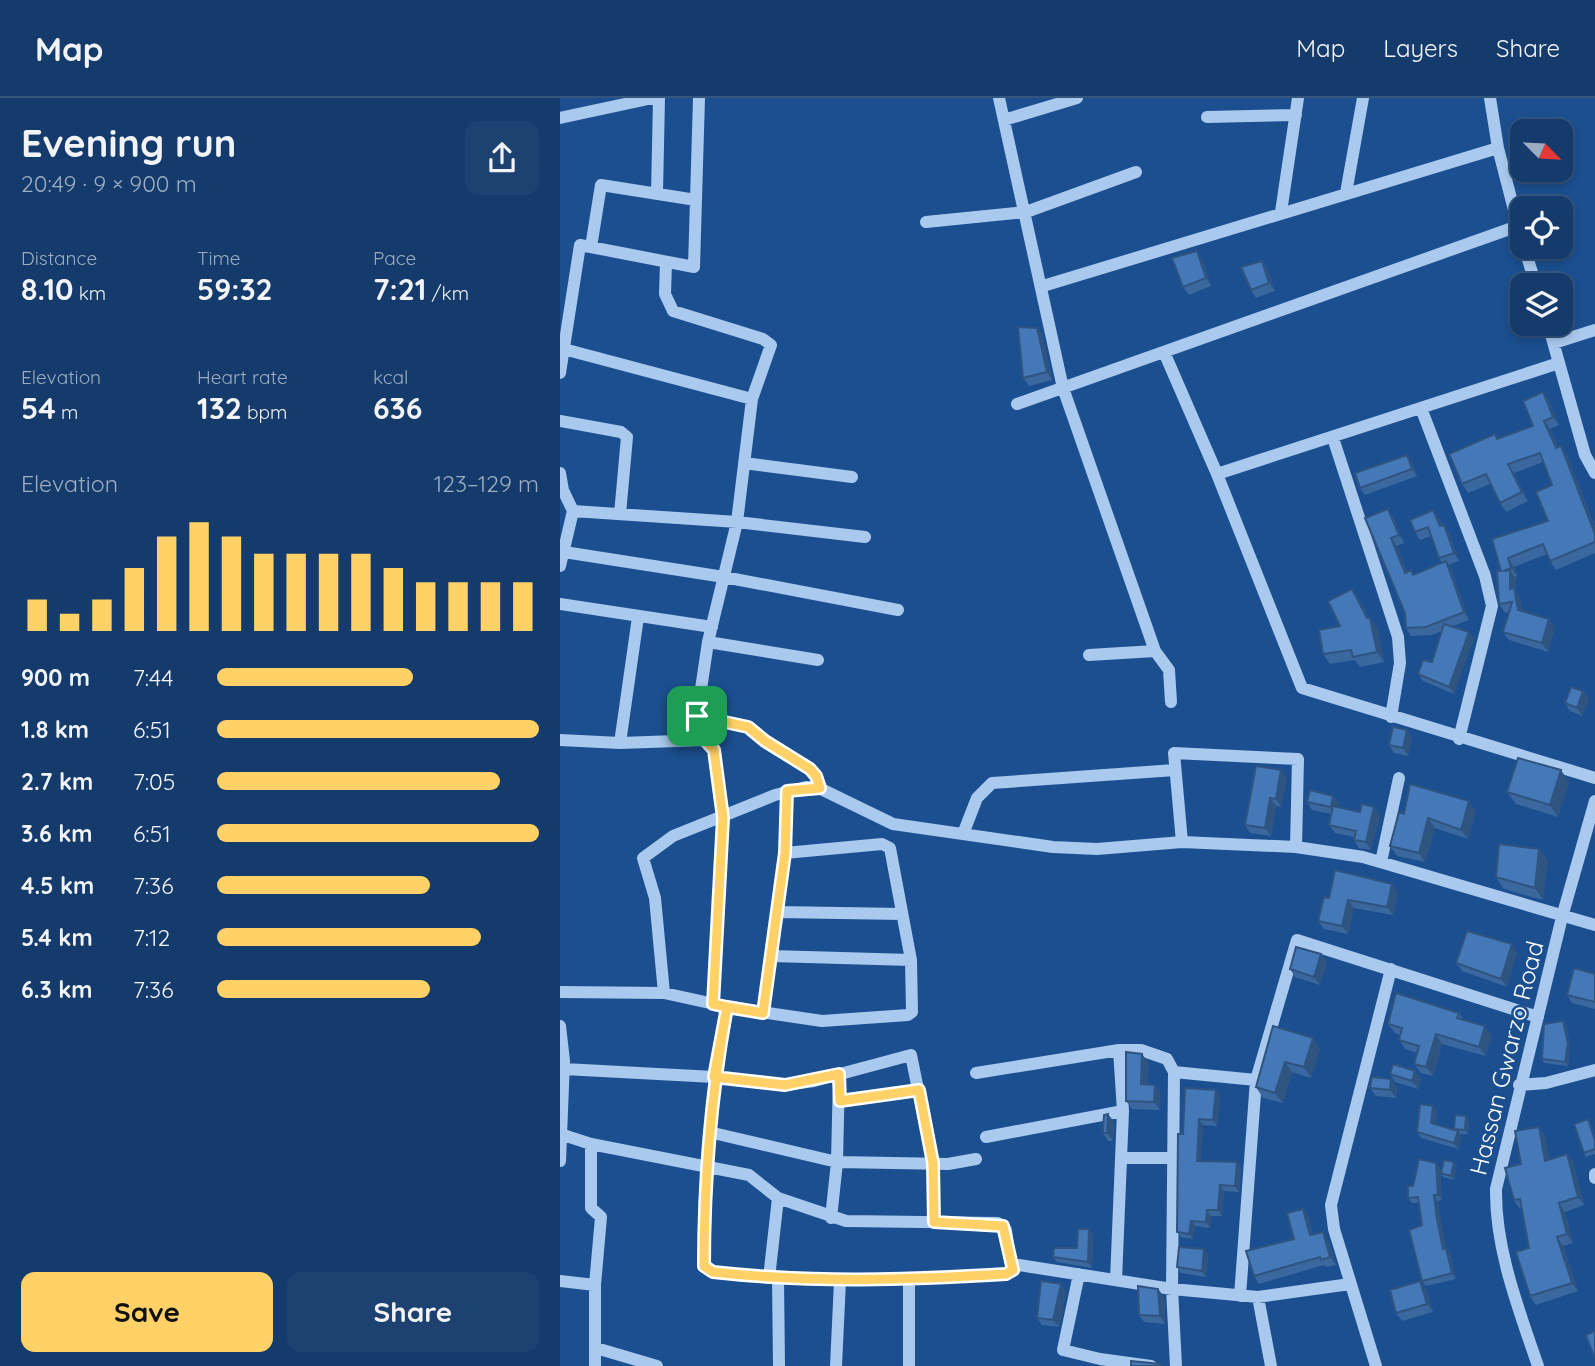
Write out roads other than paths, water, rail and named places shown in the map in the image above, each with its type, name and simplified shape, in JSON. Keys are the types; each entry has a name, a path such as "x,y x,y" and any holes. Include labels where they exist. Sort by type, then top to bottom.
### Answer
{"street":[{"path":"560,118 653,98"},
{"path":"657,194 659,98"},
{"path":"560,373 580,246 694,267 699,98"},
{"path":"999,98 1043,286 1063,387 1155,651 1169,670 1171,702"},
{"path":"1004,120 1077,98"},
{"path":"1282,212 1298,98"},
{"path":"1346,193 1363,98"},
{"path":"1490,98 1498,148 1510,196"},
{"path":"1207,117 1296,115"},
{"path":"1043,286 1498,148"},
{"path":"926,222 1026,212 1136,172"},
{"path":"591,247 601,184 696,200"},
{"path":"1017,404 1510,229"},
{"path":"666,263 665,294 673,311 762,339 771,345 752,399 737,522 708,642 697,716 705,740 714,750 723,818 713,1004"},
{"path":"1554,343 1595,330"},
{"path":"1552,336 1595,473"},
{"path":"563,349 752,399"},
{"path":"1164,352 1217,474 1302,688 1460,739 1595,778"},
{"path":"1217,474 1559,363"},
{"path":"1421,408 1485,576 1492,606 1460,739"},
{"path":"560,421 621,432 626,437 620,513"},
{"path":"1333,438 1398,636 1400,663 1391,716"},
{"path":"744,463 852,477"},
{"path":"560,473 563,490 573,511 561,562 724,577 898,610"},
{"path":"573,511 737,522 865,537"},
{"path":"560,604 712,627"},
{"path":"620,743 638,617"},
{"path":"708,642 818,660"},
{"path":"1089,655 1155,651"},
{"path":"697,716 748,727 810,769 820,788"},
{"path":"560,740 620,743 705,740"},
{"path":"1182,842 1175,770 1176,753 1297,758 1296,847"},
{"path":"963,834 977,798 992,783 1175,770"},
{"path":"1381,862 1399,778"},
{"path":"664,993 653,885 643,858 673,836 787,791 820,788 893,824 963,834 1082,849 1182,842 1296,847 1381,862 1595,925"},
{"path":"763,1013 785,853 787,791"},
{"name":"Hassan Gwarzo Road","path":"1536,1366 1495,1216 1496,1189 1519,1085 1595,800"},
{"path":"560,992 664,993 727,1007 822,1021 908,1015 913,1007 911,960 890,848 887,846 785,853"},
{"path":"777,912 902,914"},
{"path":"1240,1296 1256,1080 1297,940 1538,1017"},
{"path":"771,956 911,960"},
{"path":"1376,1366 1334,1229 1331,1205 1391,969"},
{"path":"727,1007 714,1077 707,1165 704,1266 713,1272 774,1279 840,1281 1006,1274 1016,1268 1037,1268 1172,1289 1258,1297 1350,1284"},
{"path":"560,1026 564,1069 560,1161"},
{"path":"1116,1280 1124,1111 1119,1050"},
{"path":"976,1073 1119,1050 1155,1053 1167,1059 1174,1072 1172,1289 1176,1366"},
{"path":"564,1069 714,1077 785,1085 911,1055 933,1163 934,1222"},
{"path":"1519,1085 1546,1083 1595,1070"},
{"path":"1174,1072 1256,1080"},
{"path":"831,1218 837,1162 839,1074"},
{"path":"840,1101 919,1090"},
{"path":"986,1137 1124,1111"},
{"path":"709,1132 837,1162 933,1163 976,1159"},
{"path":"561,1134 591,1144 749,1175 778,1198 831,1218 846,1221 1003,1226 1016,1268"},
{"path":"591,1144 591,1208 601,1217 595,1285 595,1366"},
{"path":"1122,1158 1173,1158"},
{"path":"778,1198 774,1279 779,1366"},
{"path":"1079,1274 1063,1350 1100,1359 1151,1366"},
{"path":"909,1279 909,1366"},
{"path":"560,1281 595,1285"},
{"path":"836,1366 840,1281"},
{"path":"1258,1297 1271,1366"},
{"path":"596,1348 657,1366"}]}
